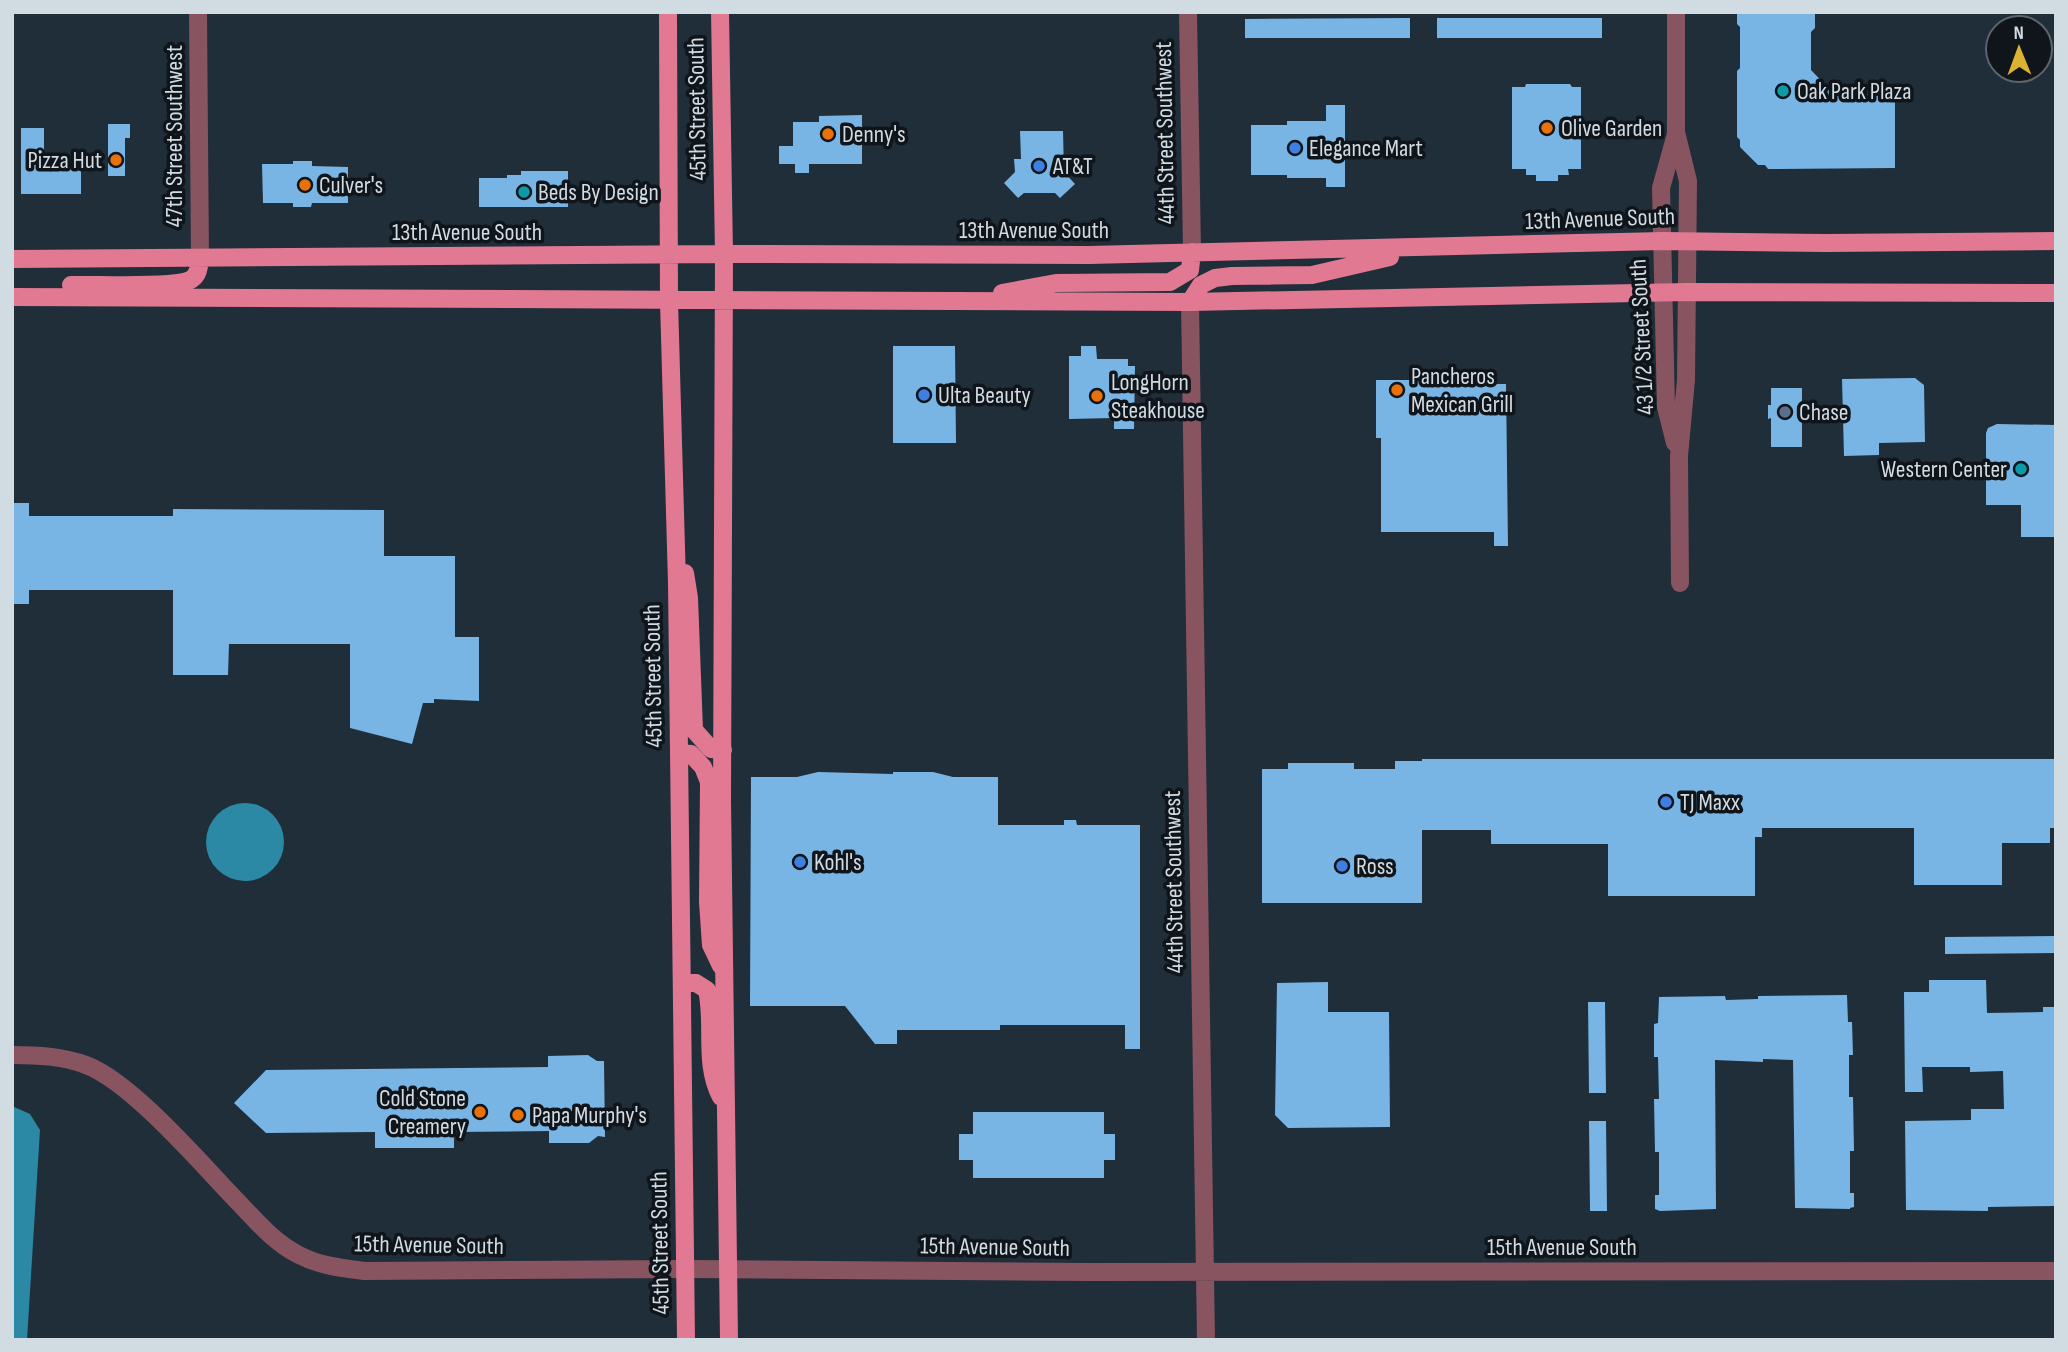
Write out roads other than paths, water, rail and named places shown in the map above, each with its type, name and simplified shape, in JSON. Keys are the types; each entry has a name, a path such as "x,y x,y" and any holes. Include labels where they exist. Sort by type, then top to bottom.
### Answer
{"main road":[{"name":"45th Street South","path":"668,12 669,301 679,753 686,1340"},
{"path":"707,12 720,85"},
{"name":"45th Street South","path":"720,12 724,254 724,972 729,1340"},
{"name":"13th Avenue South","path":"12,259 724,254 1089,255 1687,241 2056,241"},
{"path":"1190,302 1200,285 1215,278 1312,275 1424,249"},
{"path":"961,301 1056,283 1170,282 1190,270 1192,252"},
{"path":"12,290 63,285 174,283 192,279 199,270 200,259"},
{"path":"12,297 1190,302 1687,292 2056,293"},
{"path":"674,511 689,598 694,730 711,749 723,750"},
{"path":"679,753 691,754 703,767 709,782 711,945 724,972"},
{"path":"682,983 696,983 707,990 710,1005 710,1061 716,1087 726,1106"}],"street":[{"name":"47th Street Southwest","path":"198,12 200,259"},
{"name":"44th Street Southwest","path":"1188,12 1192,252"},
{"name":"43 1/2 Street South","path":"1676,12 1676,132 1688,180 1686,380 1679,456 1680,583"},
{"name":"43 1/2 Street South","path":"1676,132 1661,188 1666,407 1679,456"},
{"name":"44th Street Southwest","path":"1190,302 1206,1340"},
{"name":"15th Avenue South","path":"12,1055 41,1055 66,1059 88,1066 114,1081 179,1141 271,1236 296,1254 320,1265 365,1271 2056,1271"}],"water":[{"path":"245,803 260,806 277,820 284,842 281,857 267,874 245,881 230,878 213,864 206,842 209,827 223,810"},
{"path":"12,1106 30,1114 40,1130 27,1340 12,1340"}],"place":[{"name":"Oak Park Plaza","path":"1783,91"},
{"name":"Olive Garden","path":"1547,128"},
{"name":"Denny's","path":"828,134"},
{"name":"Elegance Mart","path":"1295,148"},
{"name":"Pizza Hut","path":"116,160"},
{"name":"AT&T","path":"1039,166"},
{"name":"Culver's","path":"305,185"},
{"name":"Beds By Design","path":"524,192"},
{"name":"Pancheros Mexican Grill","path":"1397,390"},
{"name":"Ulta Beauty","path":"924,395"},
{"name":"LongHorn Steakhouse","path":"1097,396"},
{"name":"Chase","path":"1785,412"},
{"name":"Western Center","path":"2021,469"},
{"name":"TJ Maxx","path":"1666,802"},
{"name":"Kohl's","path":"800,862"},
{"name":"Ross","path":"1342,866"},
{"name":"Cold Stone Creamery","path":"480,1112"},
{"name":"Papa Murphy's","path":"518,1115"}]}
